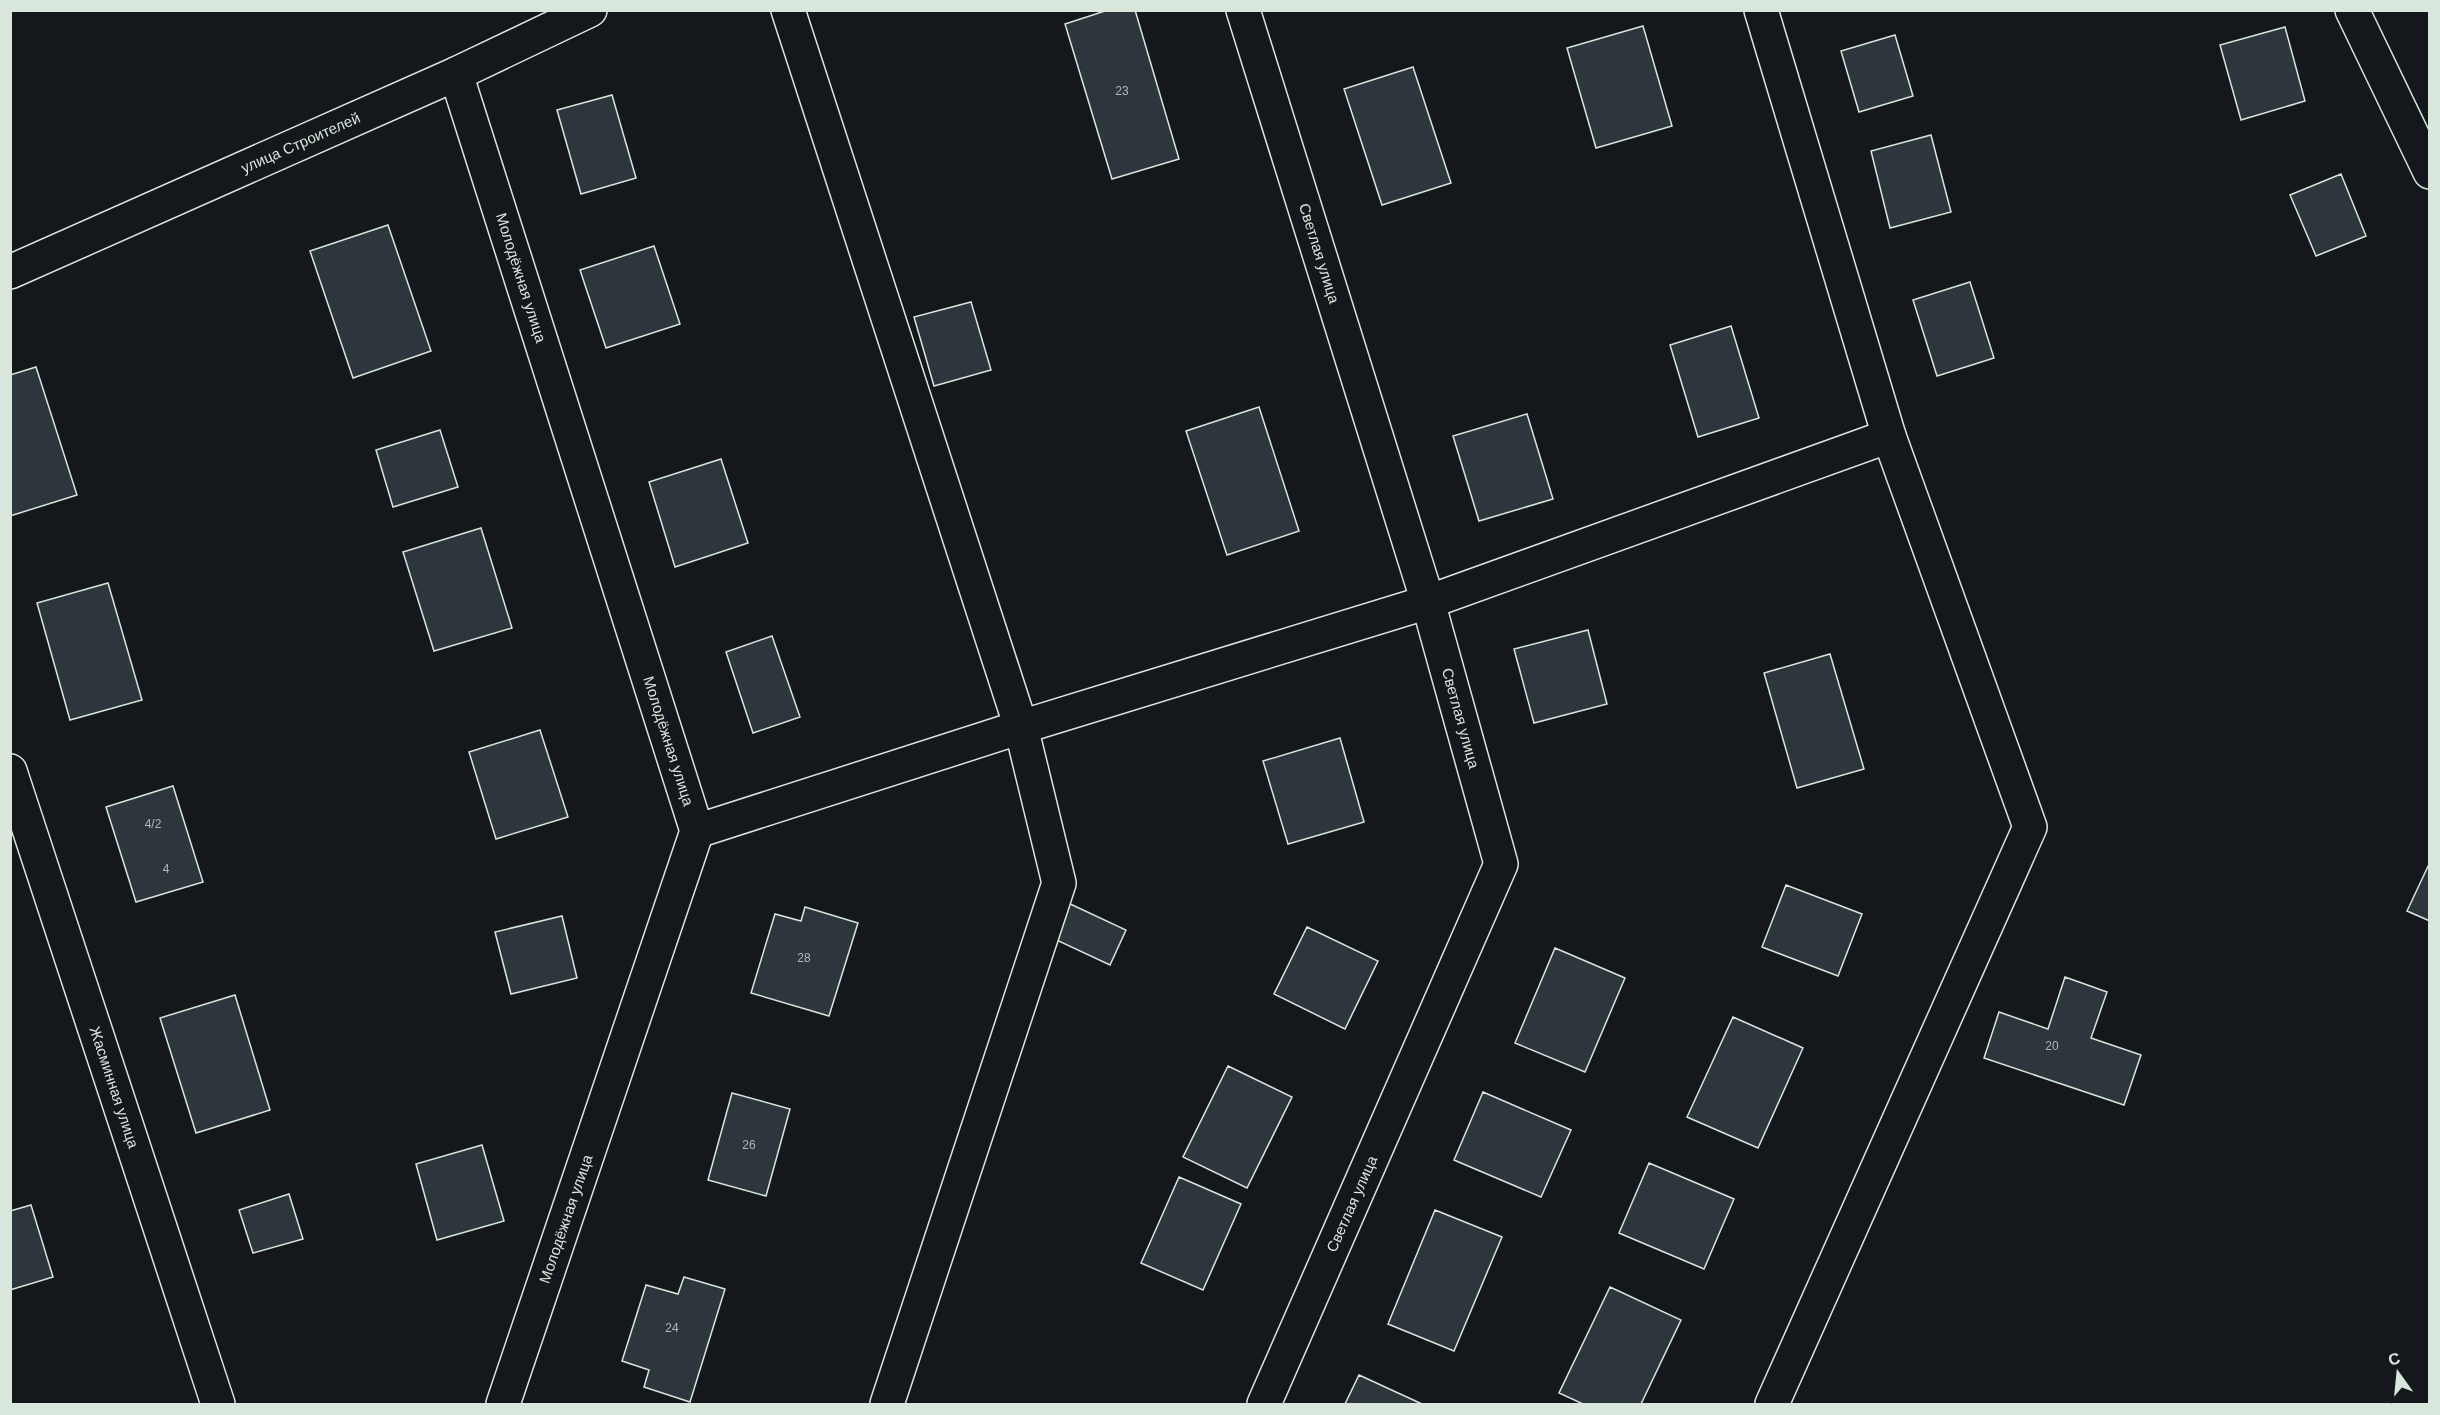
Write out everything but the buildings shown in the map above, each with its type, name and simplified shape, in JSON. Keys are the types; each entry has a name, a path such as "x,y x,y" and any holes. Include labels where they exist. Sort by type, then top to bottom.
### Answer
{"street":[{"name":"улица Строителей","path":"10,272 456,74 590,10"},
{"path":"788,10 1021,727 1059,883 886,1404"},
{"name":"Светлая улица","path":"1243,10 1428,602 1501,864 1264,1404"},
{"path":"1761,10 1890,436 2030,827 1772,1404"},
{"path":"2352,10 2430,172"},
{"name":"Молодёжная улица","path":"456,74 698,831 502,1404"},
{"path":"698,831 1021,727 1428,602 1890,436"},
{"name":"Жасминная улица","path":"10,771 218,1404"}]}
